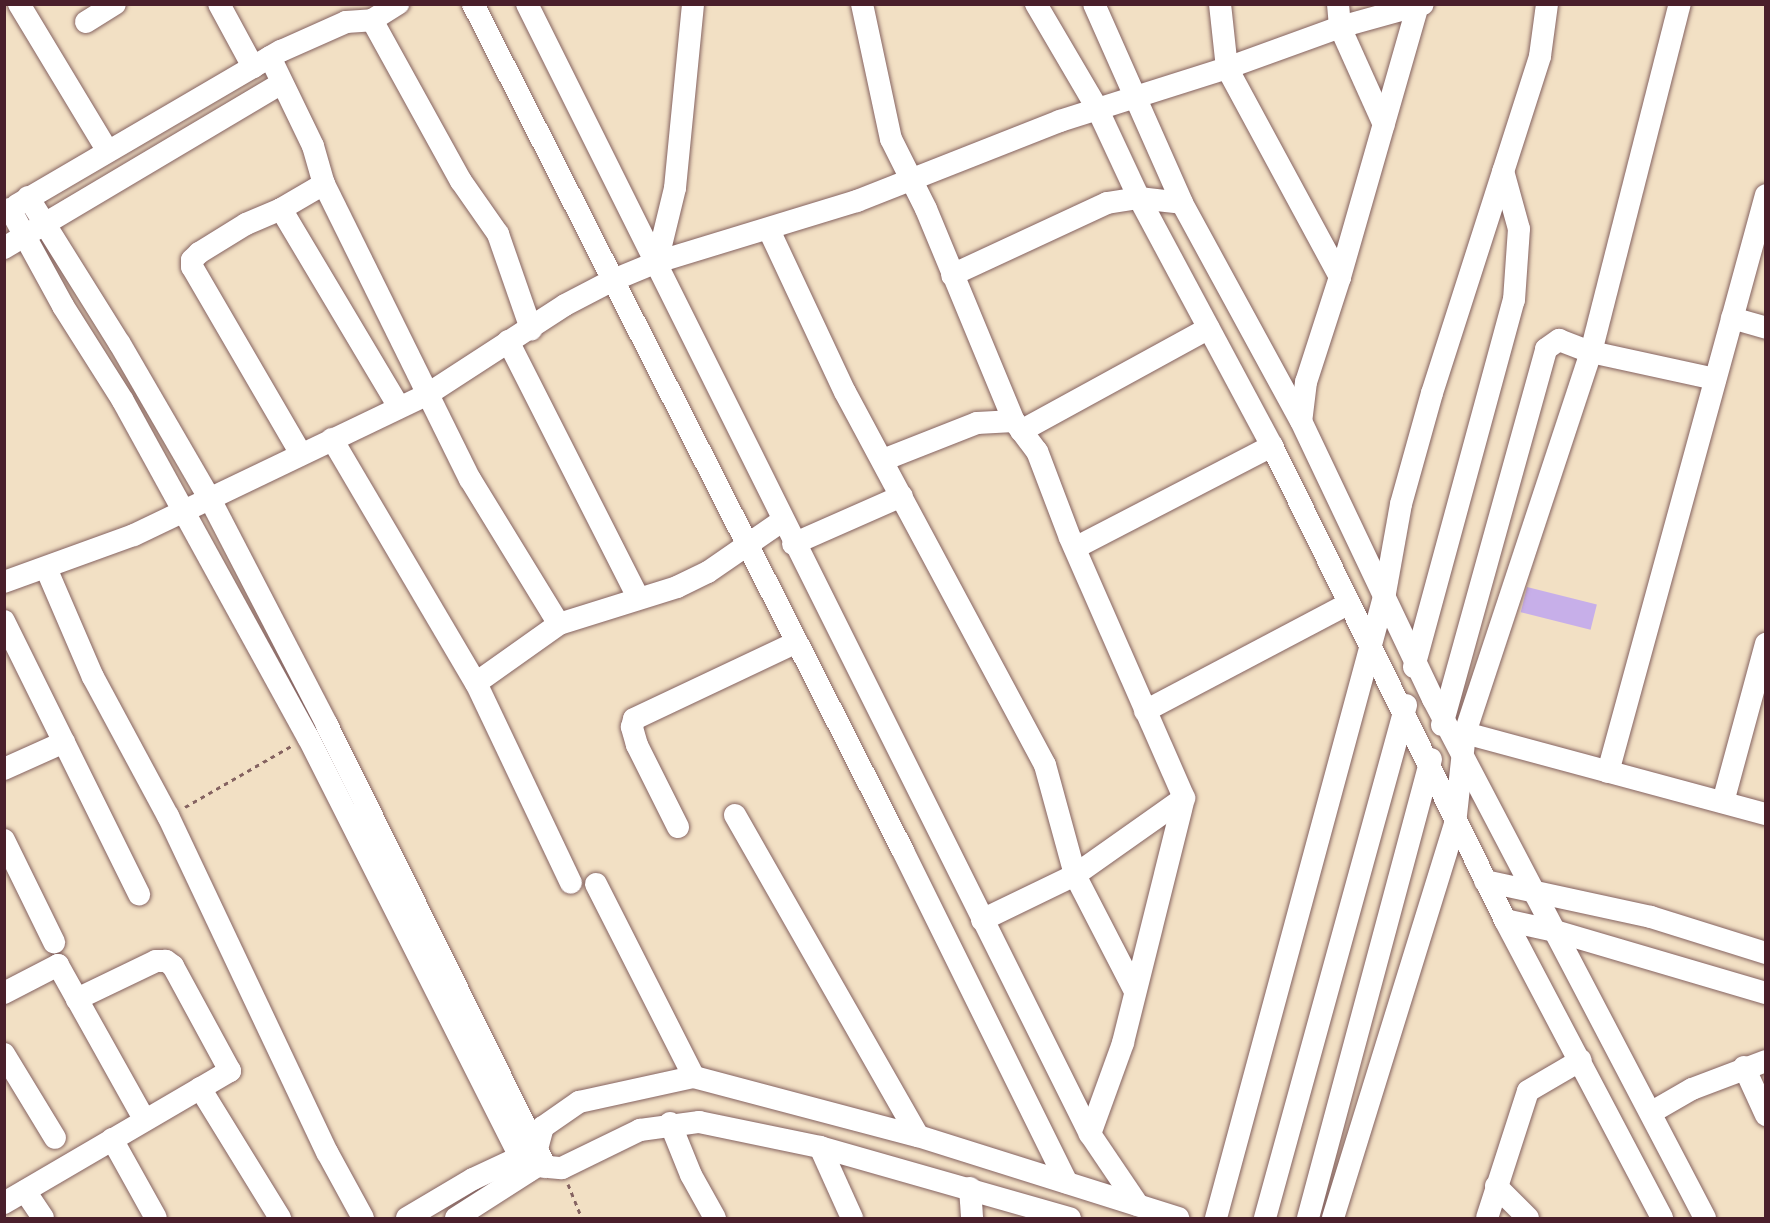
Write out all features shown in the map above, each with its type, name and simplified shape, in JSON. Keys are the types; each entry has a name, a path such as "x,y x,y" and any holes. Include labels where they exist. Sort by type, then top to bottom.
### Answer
{"street":[{"path":"19,4 106,150"},
{"path":"86,22 115,4"},
{"path":"219,4 261,62 282,83 313,146 324,184 470,479 559,624"},
{"path":"14,202 261,62 346,22 372,21 398,4"},
{"path":"473,4 1067,1183"},
{"path":"527,4 657,262 793,544 1090,1134 1138,1205"},
{"path":"657,262 675,188 693,4"},
{"path":"862,4 891,139 1018,426 1037,451 1075,548 1184,798 1123,1043 1090,1134"},
{"path":"1036,4 1097,108 1139,198 1272,446 1370,649 1430,764 1455,824 1662,1218"},
{"path":"1094,4 1134,99 1182,203 1301,421 1462,756 1652,1112 1705,1218"},
{"path":"1220,4 1227,68 1340,277"},
{"path":"1338,4 1340,27 1384,124"},
{"path":"1216,1218 1385,593 1401,504 1432,393 1540,56 1547,4"},
{"path":"1333,1218 1455,824 1465,733 1591,352 1680,4"},
{"path":"4,582 134,536 398,405 428,394 508,341 611,280 657,262 769,230 857,201 909,178 1097,108 1134,99 1227,68 1340,27 1421,5"},
{"path":"1301,421 1306,382 1340,277 1421,5"},
{"path":"372,21 461,181 498,234 531,329"},
{"path":"14,242 282,83"},
{"path":"1265,1218 1416,660 1456,523 1514,300 1520,229 1503,171"},
{"path":"301,454 192,267 192,260 199,253 324,184"},
{"path":"1608,772 1766,195"},
{"path":"952,275 1086,210 1139,198 1182,203"},
{"path":"14,202 42,225 120,344 210,499 327,725 532,1161"},
{"path":"14,202 14,242 123,401 182,513 308,737 532,1161"},
{"path":"281,209 398,405"},
{"path":"769,230 845,392 1045,765 1075,875 1135,991"},
{"path":"1732,318 1766,328"},
{"path":"883,460 977,423 1018,426 1209,328"},
{"path":"1308,1218 1430,764 1546,349 1559,340 1591,352 1715,379"},
{"path":"508,341 639,597"},
{"path":"332,439 476,683 571,883"},
{"path":"1075,548 1272,446"},
{"path":"793,544 902,496"},
{"path":"476,683 559,624 639,597 677,587 748,547 782,521"},
{"path":"46,568 93,676 168,816 327,1152 363,1218"},
{"path":"1145,711 1348,604"},
{"path":"4,621 139,894"},
{"path":"678,826 638,745 632,727 634,719 796,642"},
{"path":"1723,802 1762,670 1766,644"},
{"path":"1465,733 1766,814"},
{"path":"4,769 64,742"},
{"path":"982,920 1075,875 1184,798"},
{"path":"735,815 918,1136"},
{"path":"4,840 54,942"},
{"path":"1485,880 1652,917 1766,953"},
{"path":"596,884 694,1077"},
{"path":"1505,920 1555,931 1766,993"},
{"path":"4,1203 144,1119 230,1071 173,966 156,961 77,999"},
{"path":"4,993 58,964 144,1119"},
{"path":"4,1054 55,1138"},
{"path":"1487,1218 1528,1092 1581,1060"},
{"path":"1652,1112 1692,1089 1755,1064 1766,1115"},
{"path":"456,1218 532,1161 543,1127 579,1102 694,1077 918,1136 1178,1218"},
{"path":"200,1088 280,1218"},
{"path":"407,1218 532,1161 562,1168 640,1130 670,1123 699,1122 820,1147 1070,1218"},
{"path":"670,1123 691,1175 715,1218"},
{"path":"112,1139 156,1218"},
{"path":"820,1147 852,1218"},
{"path":"1497,1186 1528,1218"},
{"path":"970,1188 972,1218"},
{"path":"25,1191 43,1218"}],"path":[{"path":"168,816 308,737"}],"building":[{"path":"1527,587 1597,604 1591,630 1521,612"}]}
